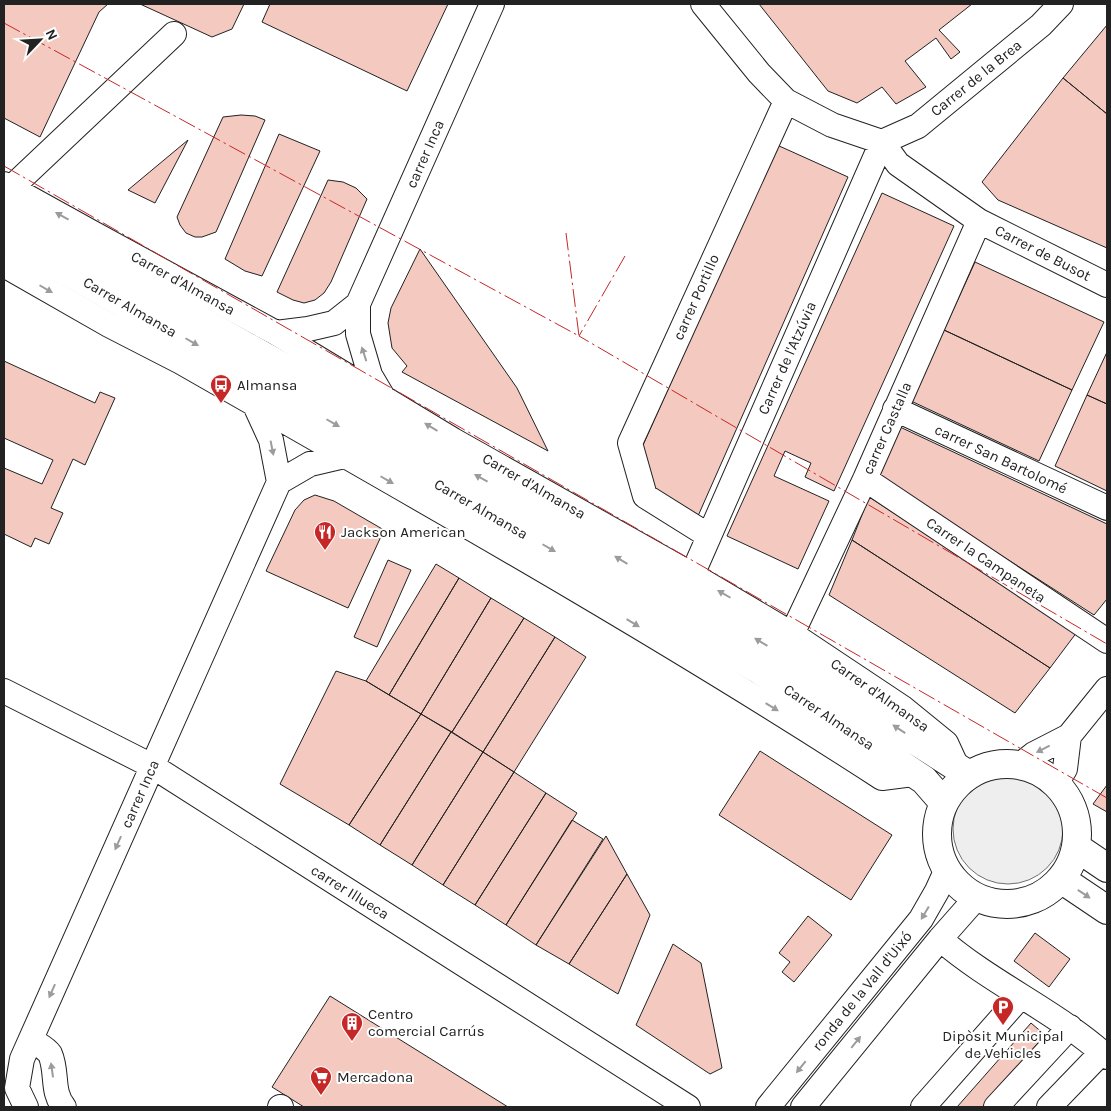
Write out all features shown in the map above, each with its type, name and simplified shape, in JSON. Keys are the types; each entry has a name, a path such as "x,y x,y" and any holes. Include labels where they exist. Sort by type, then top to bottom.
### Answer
{"main road":[{"name":"Carrer d'Almansa","path":"6,194 118,276 530,506 773,650 963,771"},
{"name":"Carrer Almansa","path":"4,237 73,274 761,672 924,780 944,802"},
{"path":"1004,764 1020,765 1045,775 1065,793 1075,820 1077,833 1076,847 1066,871 1043,894 1028,901 1009,904 994,903 965,890 946,869 940,855 937,833 938,820 944,802 963,771 1004,764"},
{"path":"1076,847 1107,868"},
{"path":"1060,879 1107,910"}],"street":[{"name":"carrer Inca","path":"358,304 492,4"},
{"path":"703,4 759,73 786,101 832,125 882,142 898,164 979,221"},
{"name":"Carrer de la Brea","path":"882,142 918,126 1040,25 1061,4"},
{"path":"6,194 174,34"},
{"name":"carrer Portillo","path":"709,536 645,496 630,443 786,101"},
{"name":"Carrer de l'Atzúvia","path":"692,575 882,142"},
{"name":"Carrer d'Almansa","path":"6,194 89,231 276,333 453,440 692,575 792,634 910,714 946,743 963,771"},
{"name":"Carrer de Busot","path":"979,221 1107,285"},
{"name":"carrer Castalla","path":"792,634 865,479 979,221"},
{"name":"Carrer d'Almansa","path":"89,231 118,276"},
{"path":"4,265 109,325 181,362 621,616 777,710 882,778 913,774"},
{"path":"73,274 109,325"},
{"path":"276,333 334,323 358,304"},
{"path":"358,304 358,334 370,374 384,398"},
{"path":"254,404 271,440 278,482 310,464 344,456"},
{"name":"carrer San Bartolomé","path":"895,410 1107,508"},
{"name":"Carrer la Campaneta","path":"865,479 1107,640"},
{"name":"carrer Inca","path":"26,1107 17,1088 22,1059 278,482"},
{"path":"1020,765 1034,754 1069,736 1107,689"},
{"name":"carrer Illueca","path":"4,691 152,766 688,1107"},
{"path":"1056,784 1065,769 1069,736"},
{"name":"ronda de la Vall d'Uixó","path":"768,1107 921,919 937,891 946,869"},
{"name":"ronda de la Vall d'Uixó","path":"803,1107 940,939 977,897"},
{"path":"940,939 954,952 1070,1027 1105,1054 1049,1107"},
{"path":"923,1107 1021,996"},
{"path":"996,1107 1070,1027"},
{"path":"31,1040 50,1054 54,1083 59,1101 64,1107"}],"shaded area":[{"path":"1008,774 1029,779 1047,790 1058,808 1063,829 1058,850 1047,868 1029,879 1008,884 987,879 969,868 958,850 953,829 958,808 969,790 987,779"}],"building":[{"path":"4,4 108,4 99,12 40,137 4,118"},
{"path":"140,4 244,4 232,29 212,37"},
{"path":"270,4 448,4 407,91 262,22"},
{"path":"759,4 972,4 939,30 960,52 951,59 936,38 905,61 926,87 896,104 882,87 857,103 828,91"},
{"path":"1107,25 1107,114 1063,78"},
{"path":"1063,78 1107,114 1107,248 998,200 982,182"},
{"path":"255,116 265,120 216,232 202,237 195,237 186,233 177,217 223,117"},
{"path":"279,134 320,151 262,276 245,271 225,259"},
{"path":"188,140 155,203 128,190"},
{"path":"777,145 848,177 698,516 654,489 639,454"},
{"path":"328,180 343,182 356,188 367,199 331,282 324,293 315,300 304,303 277,292"},
{"path":"882,193 954,226 834,491 805,477 811,463 785,451 774,476 829,501 798,569 727,536"},
{"path":"420,249 517,388 548,451 402,372 407,366 392,348 388,323 391,308"},
{"path":"975,262 1104,322 1072,390 944,330"},
{"path":"944,330 1072,390 1039,461 911,401"},
{"path":"1107,352 1107,404 1087,395"},
{"path":"4,361 95,403 100,392 115,398 85,465 73,459 51,508 63,513 49,544 35,538 31,547 4,534 4,468 42,484 53,460 4,438"},
{"path":"1087,395 1107,404 1107,491 1055,466"},
{"path":"900,427 1107,524 1107,599 1094,615 879,477"},
{"name":"Jackson American","path":"315,495 334,501 384,530 348,608 266,571 295,510 304,500"},
{"path":"869,497 1077,632 1050,668 852,540"},
{"path":"852,540 1050,668 1015,713 829,595"},
{"path":"388,560 411,570 377,647 354,637"},
{"path":"436,564 459,578 389,695 366,681"},
{"path":"459,578 491,598 421,714 389,695"},
{"path":"491,598 524,618 452,732 421,714"},
{"path":"524,618 555,637 483,752 452,732"},
{"path":"555,637 586,657 514,772 483,752"},
{"path":"336,671 366,681 421,714 349,825 280,784"},
{"path":"421,714 451,732 380,845 349,825"},
{"path":"451,732 483,752 412,865 380,845"},
{"path":"760,751 892,835 851,900 719,815"},
{"path":"483,752 514,772 443,885 412,865"},
{"path":"514,772 546,793 475,905 443,885"},
{"path":"1107,785 1107,812 1093,804"},
{"path":"546,793 577,813 506,925 475,905"},
{"path":"572,820 603,839 536,945 506,925"},
{"path":"606,836 627,874 569,964 536,945"},
{"path":"627,874 650,915 618,994 569,964"},
{"path":"808,916 832,935 794,982 782,972 790,962 779,953"},
{"path":"1035,933 1070,959 1049,987 1014,961"},
{"path":"673,944 701,963 722,1068 710,1074 636,1025"},
{"name":"Centro comercial Carrús","path":"330,996 508,1107 304,1107 272,1087"},
{"path":"1031,1023 1045,1035 983,1107 957,1107"}],"power":[{"path":"4,23 579,336 566,233"},
{"path":"4,166 1107,798"},
{"path":"625,256 579,336 1107,644"}],"place":[{"name":"Almansa","path":"221,404"},
{"name":"Jackson American","path":"325,551"},
{"name":"Dipòsit Municipal de Vehicles","path":"1003,1026"},
{"name":"Centro comercial Carrús","path":"352,1042"},
{"name":"Mercadona","path":"321,1096"}]}
